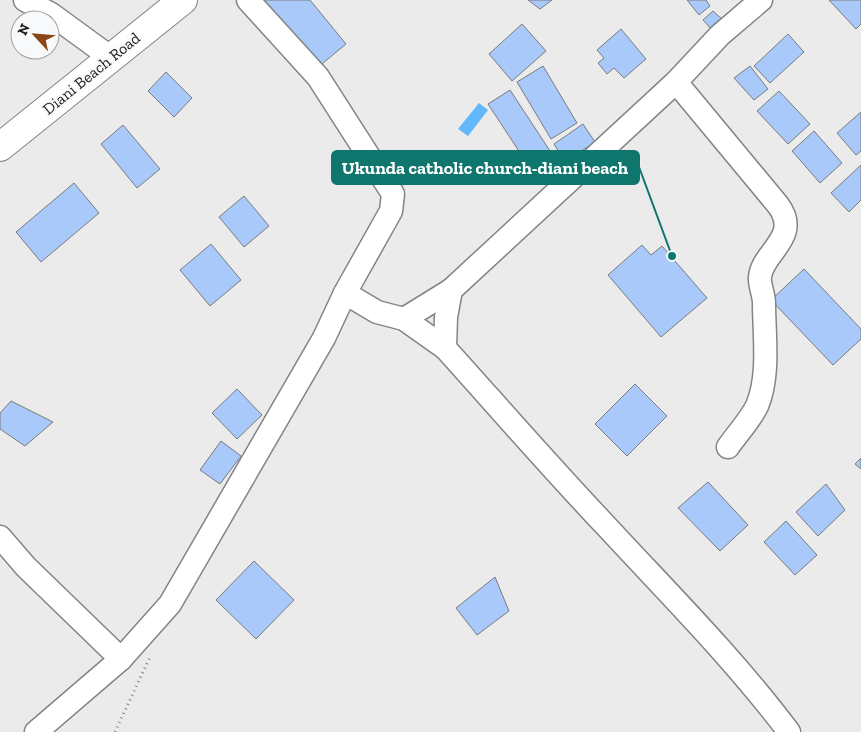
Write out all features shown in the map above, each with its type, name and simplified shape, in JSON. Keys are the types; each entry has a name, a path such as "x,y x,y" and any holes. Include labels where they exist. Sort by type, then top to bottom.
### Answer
{"main road":[{"name":"Diani Beach Road","path":"0,147 183,0"}],"street":[{"path":"25,0 51,14 110,57"},
{"path":"36,732 122,659 170,604 324,338 344,293 392,211 393,194 318,77 248,0"},
{"path":"404,319 451,290 676,82 720,35 760,0"},
{"path":"676,82 778,205 784,213 786,224 776,251 765,264 760,276 764,297 764,378 760,398 754,411 728,446"},
{"path":"445,348 446,316 451,290"},
{"path":"344,293 377,312 404,319 445,348 607,528 687,611 754,686 789,732"},
{"path":"0,537 26,567 122,659"}],"path":[{"path":"115,732 151,655"}],"water":[{"path":"479,103 488,110 468,136 458,129"}],"building":[{"path":"262,0 310,0 346,44 317,68"},
{"path":"528,0 552,0 540,9"},
{"path":"687,0 706,0 710,6 699,15"},
{"path":"829,0 861,0 861,24 856,29"},
{"path":"713,11 723,20 712,30 703,20"},
{"path":"522,24 546,51 512,81 489,54"},
{"path":"621,29 646,59 624,78 614,68 607,74 598,63 604,58 597,50"},
{"path":"788,34 804,52 770,83 754,66"},
{"path":"543,66 577,123 551,139 517,82"},
{"path":"750,66 768,89 754,100 734,78"},
{"path":"166,72 192,98 174,117 148,91"},
{"path":"510,90 556,160 534,174 488,104"},
{"path":"779,91 810,124 788,144 757,111"},
{"path":"861,112 861,151 856,155 837,133"},
{"path":"583,124 595,142 565,162 554,144"},
{"path":"123,125 160,169 137,188 101,144"},
{"path":"814,131 842,163 820,183 792,151"},
{"path":"861,165 861,200 849,212 831,193"},
{"path":"74,183 99,213 41,262 16,232"},
{"path":"244,196 269,226 244,247 219,217"},
{"path":"211,244 241,280 210,306 180,270"},
{"path":"642,245 651,255 662,246 707,298 661,337 608,275"},
{"path":"804,269 861,329 861,339 833,365 771,300"},
{"path":"635,384 667,416 627,456 595,424"},
{"path":"237,389 262,415 237,439 212,413"},
{"path":"11,401 53,422 25,446 0,429 0,413"},
{"path":"221,441 241,456 220,484 200,470"},
{"path":"861,458 861,469 855,464"},
{"path":"708,482 748,525 720,551 678,508"},
{"path":"826,484 845,510 818,536 796,512"},
{"path":"786,521 817,555 795,575 764,542"},
{"path":"254,561 294,600 256,639 216,600"},
{"path":"495,577 509,611 477,635 456,608"}],"place":[{"name":"Ukunda catholic church-diani beach","path":"672,256"}]}
